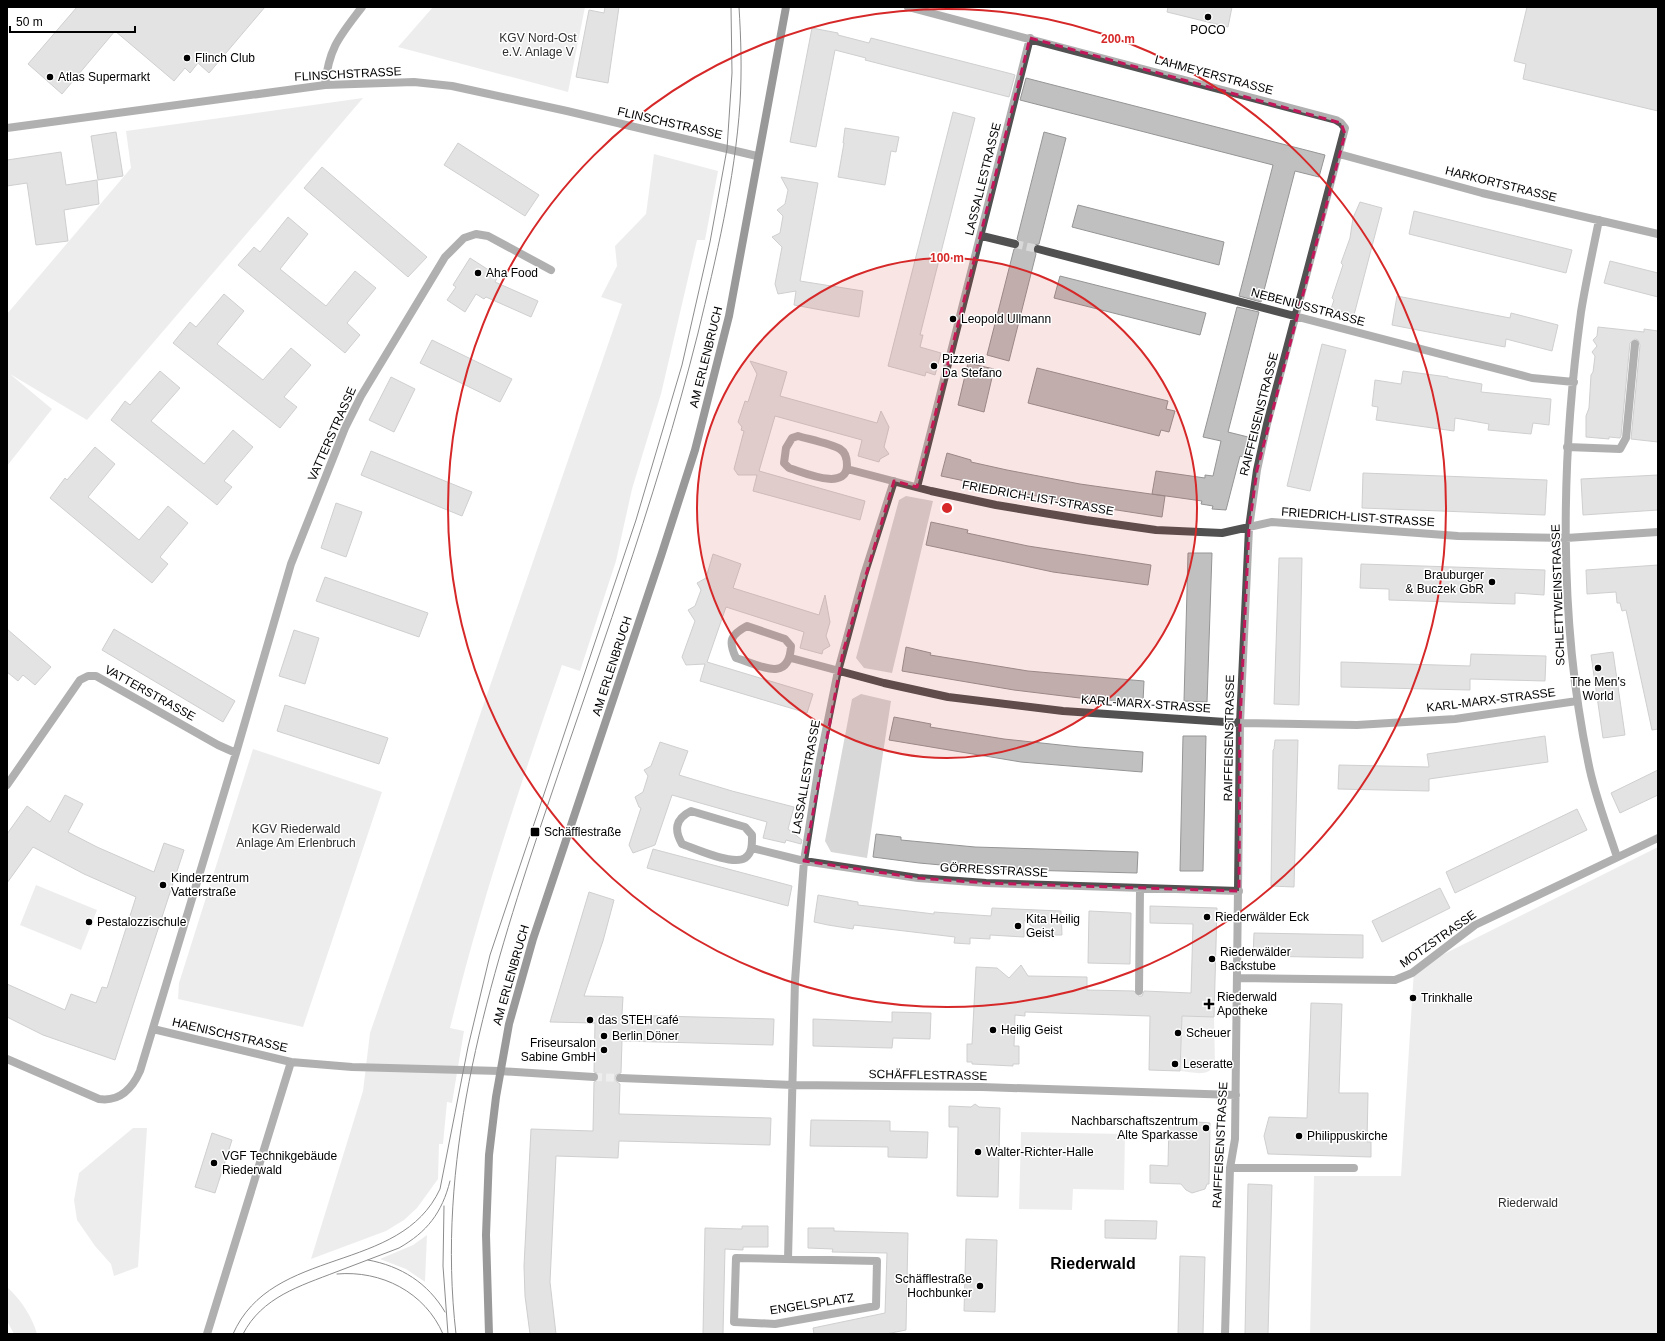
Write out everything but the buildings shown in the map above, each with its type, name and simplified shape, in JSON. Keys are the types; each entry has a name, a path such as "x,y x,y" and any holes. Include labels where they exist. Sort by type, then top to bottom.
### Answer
{"main road":[{"name":"AM ERLENBRUCH","path":"490,1334 486,1242 487,1183 492,1125 500,1071 512,1011 533,939 661,556 694,450 729,316 757,156 786,7"}],"street":[{"path":"325,85 327,66 336,41 362,7"},
{"name":"LAHMEYERSTRASSE","path":"908,7 1336,120 1342,123 1345,128 1339,154"},
{"name":"LASSALLESTRASSE","path":"917,487 982,236 1030,38"},
{"name":"FLINSCHSTRASSE","path":"7,128 325,85 414,82 452,86 567,111 757,156"},
{"name":"HARKORTSTRASSE","path":"1339,154 1482,193 1658,234"},
{"name":"RAIFFEISENSTRASSE","path":"1224,1334 1230,1168 1235,1139 1240,723 1249,528 1257,470 1339,154"},
{"name":"SCHLETTWEINSTRASSE","path":"1599,220 1581,311 1567,447 1566,538 1570,653 1576,701 1588,763 1617,858"},
{"name":"VATTERSTRASSE","path":"153,1030 291,564 345,428 390,347 445,258 464,238 476,234 488,236 551,270"},
{"path":"982,236 1015,244"},
{"name":"NEBENIUSSTRASSE","path":"1038,249 1532,378 1574,382"},
{"path":"1567,447 1620,449 1626,438 1636,344"},
{"path":"798,436 840,449 847,458 847,469 842,477 832,481 789,468 784,463 786,448 792,438 798,436"},
{"name":"FRIEDRICH-LIST-STRASSE","path":"847,469 996,505 1156,530 1222,533 1272,522 1458,536 1566,538 1658,532"},
{"name":"LASSALLESTRASSE","path":"793,1085 795,981 804,861 819,765 838,671 864,576 894,481"},
{"path":"747,626 785,639 791,646 791,658 784,668 775,670 736,658 731,647 732,638 736,631 747,626"},
{"name":"KARL-MARX-STRASSE","path":"791,658 838,671 956,698 1063,711 1240,723 1357,726 1455,719 1576,701"},
{"name":"VATTERSTRASSE","path":"7,785 80,680 88,676 96,676 218,746 236,753"},
{"path":"690,811 745,827 752,835 752,848 746,858 735,862 682,844 676,834 677,824 682,815 690,811"},
{"name":"MOTZSTRASSE","path":"1238,978 1395,980 1412,973 1474,925 1658,838"},
{"name":"GÖRRESSTRASSE","path":"752,848 804,861 918,878 986,883 1239,891"},
{"path":"1139,991 1140,889"},
{"name":"HAENISCHSTRASSE","path":"7,1059 99,1099 107,1100 124,1094 136,1081 153,1030 291,1062 352,1067 500,1071"},
{"path":"207,1334 291,1062"},
{"path":"500,1071 594,1077"},
{"name":"SCHÄFFLESTRASSE","path":"620,1078 793,1085 974,1087 1236,1095"},
{"path":"788,1259 793,1085"},
{"path":"1230,1168 1354,1168"},
{"name":"ENGELSPLATZ","path":"736,1258 788,1259 877,1261 876,1306 775,1324 734,1322 736,1258"}],"highlighted area":[{"path":"1030,38 1341,123 1345,134 1257,470 1249,528 1240,723 1239,891 986,883 918,878 804,861 843,652 894,481 917,487"}],"green space":[{"name":"KGV Nord-Ost e.V. Anlage V","path":"433,7 585,7 568,92 398,47"},
{"path":"363,98 87,420 10,374 52,409 7,466 7,314 131,168 126,131"},
{"path":"654,154 718,171 705,240 697,240 661,394 632,489 616,561 580,671 562,665 516,800 474,936 450,1028 464,1031 452,1103 447,1102 443,1144 439,1144 438,1179 417,1208 404,1220 386,1231 311,1259 363,1091 370,1033 622,304 601,297 617,266 615,246 646,214"},
{"path":"906,496 933,501 892,673 864,668 856,658 899,500"},
{"path":"861,694 891,701 867,858 831,852 825,841 852,699"},
{"name":"KGV Riederwald Anlage Am Erlenbruch","path":"253,749 382,792 303,1027 178,999 179,983"},
{"name":"Riederwald","path":"1658,847 1658,1334 1310,1334 1314,1176 1401,1176 1414,969"},
{"path":"36,885 97,910 81,950 20,925"},
{"path":"1182,1016 1214,1017 1215,1064 1205,1073 1180,1071"},
{"path":"133,1128 147,1128 138,1267 114,1276 111,1264 95,1246 77,1220 74,1200 79,1173"},
{"path":"1021,1132 1125,1134 1124,1190 1073,1189 1072,1210 1019,1209"},
{"path":"427,1235 425,1282 406,1269 380,1259 413,1245"},
{"path":"7,1287 17,1297 25,1309 37,1334 14,1334 7,1321"}],"tunnel":[{"path":"1015,244 1038,249"},
{"path":"594,1077 620,1078"}],"tram line":[{"path":"233,1334 251,1306 276,1286 305,1272 367,1249 396,1235 421,1216 440,1189 468,1047 490,955 636,520 682,365 710,242 727,149 732,73 731,7"},
{"path":"456,1334 452,1270 453,1207 459,1144 469,1081 483,1019 517,897 643,523 663,460 698,333 718,248 734,161 741,91 739,7"},
{"path":"243,1334 251,1321 260,1311 283,1294 309,1282 399,1248 409,1242 425,1228 438,1212 443,1203 450,1181"},
{"path":"444,1206 443,1266 448,1334"},
{"path":"368,1260 392,1267 412,1277 430,1292 445,1312"},
{"path":"337,1274 370,1276 385,1280 400,1287 425,1306 435,1319 443,1334"}],"place":[{"name":"POCO","path":"1208,17"},
{"name":"Flinch Club","path":"187,58"},
{"name":"Atlas Supermarkt","path":"50,77"},
{"name":"Aha Food","path":"478,273"},
{"name":"Leopold Ullmann","path":"953,319"},
{"name":"Pizzeria Da Stefano","path":"934,366"},
{"name":"Brauburger & Buczek GbR","path":"1492,582"},
{"name":"The Men's World","path":"1598,668"},
{"name":"Schäfflestraße","path":"535,832"},
{"name":"Kinderzentrum Vatterstraße","path":"163,885"},
{"name":"Riederwälder Eck","path":"1207,917"},
{"name":"Pestalozzischule","path":"89,922"},
{"name":"Kita Heilig Geist","path":"1018,926"},
{"name":"Riederwälder Backstube","path":"1212,959"},
{"name":"Trinkhalle","path":"1413,998"},
{"name":"Riederwald Apotheke","path":"1209,1004"},
{"name":"das STEH café","path":"590,1020"},
{"name":"Heilig Geist","path":"993,1030"},
{"name":"Scheuer","path":"1178,1033"},
{"name":"Berlin Döner","path":"604,1036"},
{"name":"Friseursalon Sabine GmbH","path":"604,1050"},
{"name":"Leseratte","path":"1175,1064"},
{"name":"Nachbarschaftszentrum Alte Sparkasse","path":"1206,1128"},
{"name":"Philippuskirche","path":"1299,1136"},
{"name":"Walter-Richter-Halle","path":"978,1152"},
{"name":"VGF Technikgebäude Riederwald","path":"214,1163"},
{"name":"Schäfflestraße Hochbunker","path":"980,1286"}],"district":[{"name":"Riederwald","path":"1093,1263"}]}
